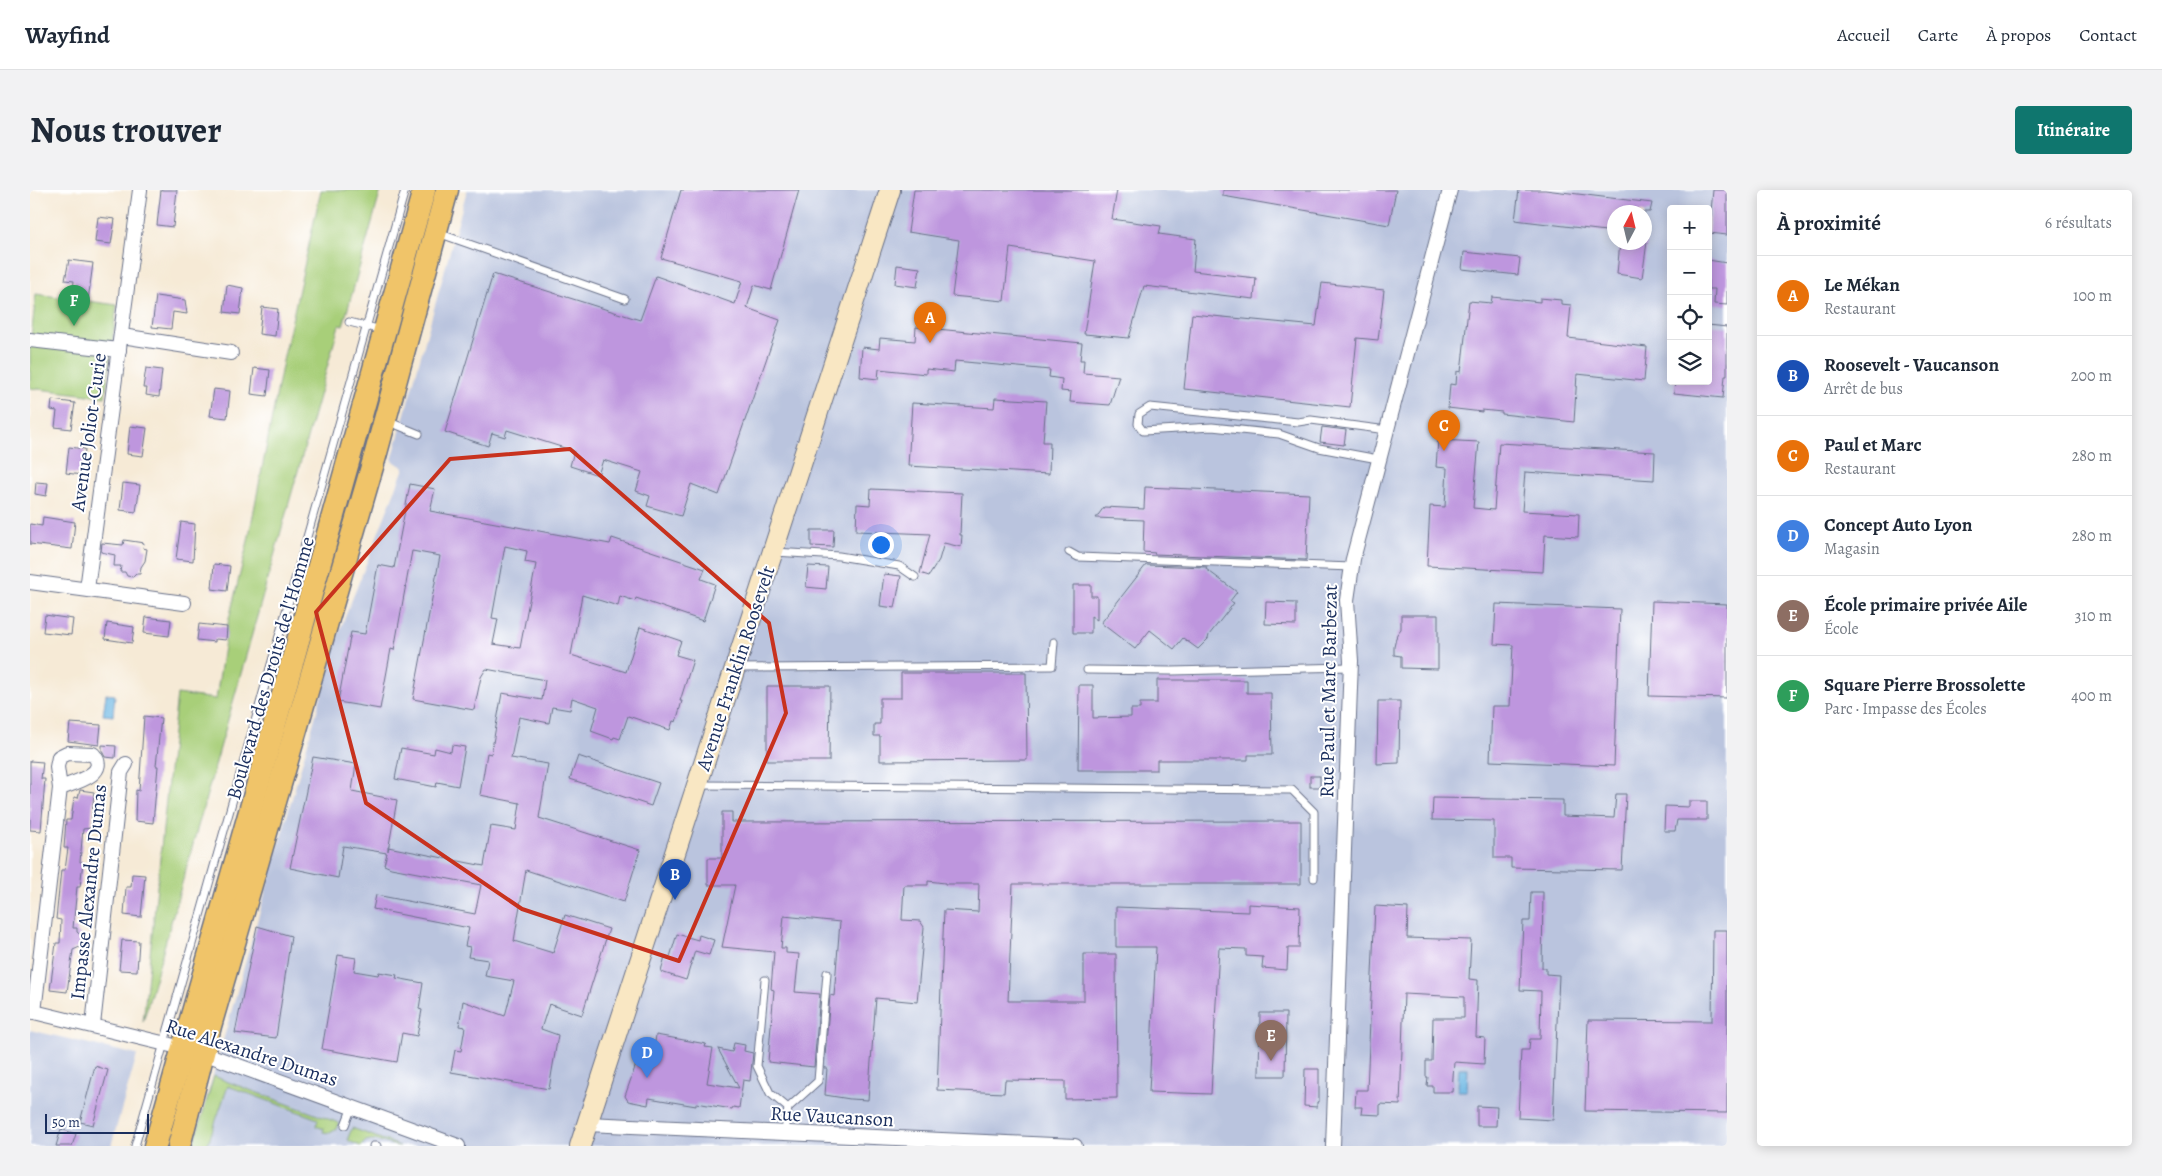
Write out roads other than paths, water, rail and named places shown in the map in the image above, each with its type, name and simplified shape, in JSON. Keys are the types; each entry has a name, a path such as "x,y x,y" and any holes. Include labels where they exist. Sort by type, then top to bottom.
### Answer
{"main road":[{"name":"Boulevard des Droits de l'Homme","path":"154,1146 183,1047 376,328 424,190"},
{"name":"Boulevard des Droits de l'Homme","path":"179,1146 183,1047 384,420 447,190"}],"street":[{"name":"Avenue Joliot-Curie","path":"87,589 140,190"},
{"name":"Avenue Franklin Roosevelt","path":"580,1146 890,190"},
{"name":"Rue Paul et Marc Barbezat","path":"1333,1146 1350,667 1347,600 1352,567 1378,459 1450,190"},
{"path":"30,340 121,343 231,353"},
{"path":"30,582 184,602"},
{"name":"Impasse Alexandre Dumas","path":"93,1025 121,772 126,764"},
{"path":"32,1012 60,788"},
{"name":"Rue Alexandre Dumas","path":"32,1012 183,1047 352,1106 458,1146"},
{"name":"Rue Vaucanson","path":"587,1124 924,1143 1075,1146"}],"lane":[{"name":"Boulevard des Droits de l'Homme","path":"376,328 405,190"},
{"path":"436,232 625,299"},
{"path":"349,322 376,328"},
{"path":"1378,459 1319,448 1279,434 1212,427 1143,431 1138,424 1139,414 1150,407 1298,422 1311,420 1386,430"},
{"path":"384,420 419,434"},
{"path":"772,552 839,556 899,566 915,577"},
{"path":"1069,552 1078,557 1352,567"},
{"path":"735,668 1052,666 1054,642"},
{"path":"1087,670 1350,667"},
{"path":"696,785 1292,790 1314,812 1314,878"},
{"path":"785,1134 788,1108 818,1081 827,973"},
{"path":"765,980 757,1066 770,1093 788,1108"},
{"name":"Boulevard des Droits de l'Homme","path":"135,1146 183,1047"},
{"path":"345,1125 352,1106"}],"water":[{"path":"106,694 115,695 113,716 103,715"},
{"path":"1459,1068 1468,1068 1467,1091 1458,1091"}],"place":[{"name":"Square Pierre Brossolette","path":"74,326"},
{"name":"Le Mékan","path":"930,343"},
{"name":"Paul et Marc","path":"1444,451"},
{"name":"Roosevelt - Vaucanson","path":"675,900"},
{"name":"École primaire privée Aile","path":"1271,1061"},
{"name":"Concept Auto Lyon","path":"647,1078"}]}
